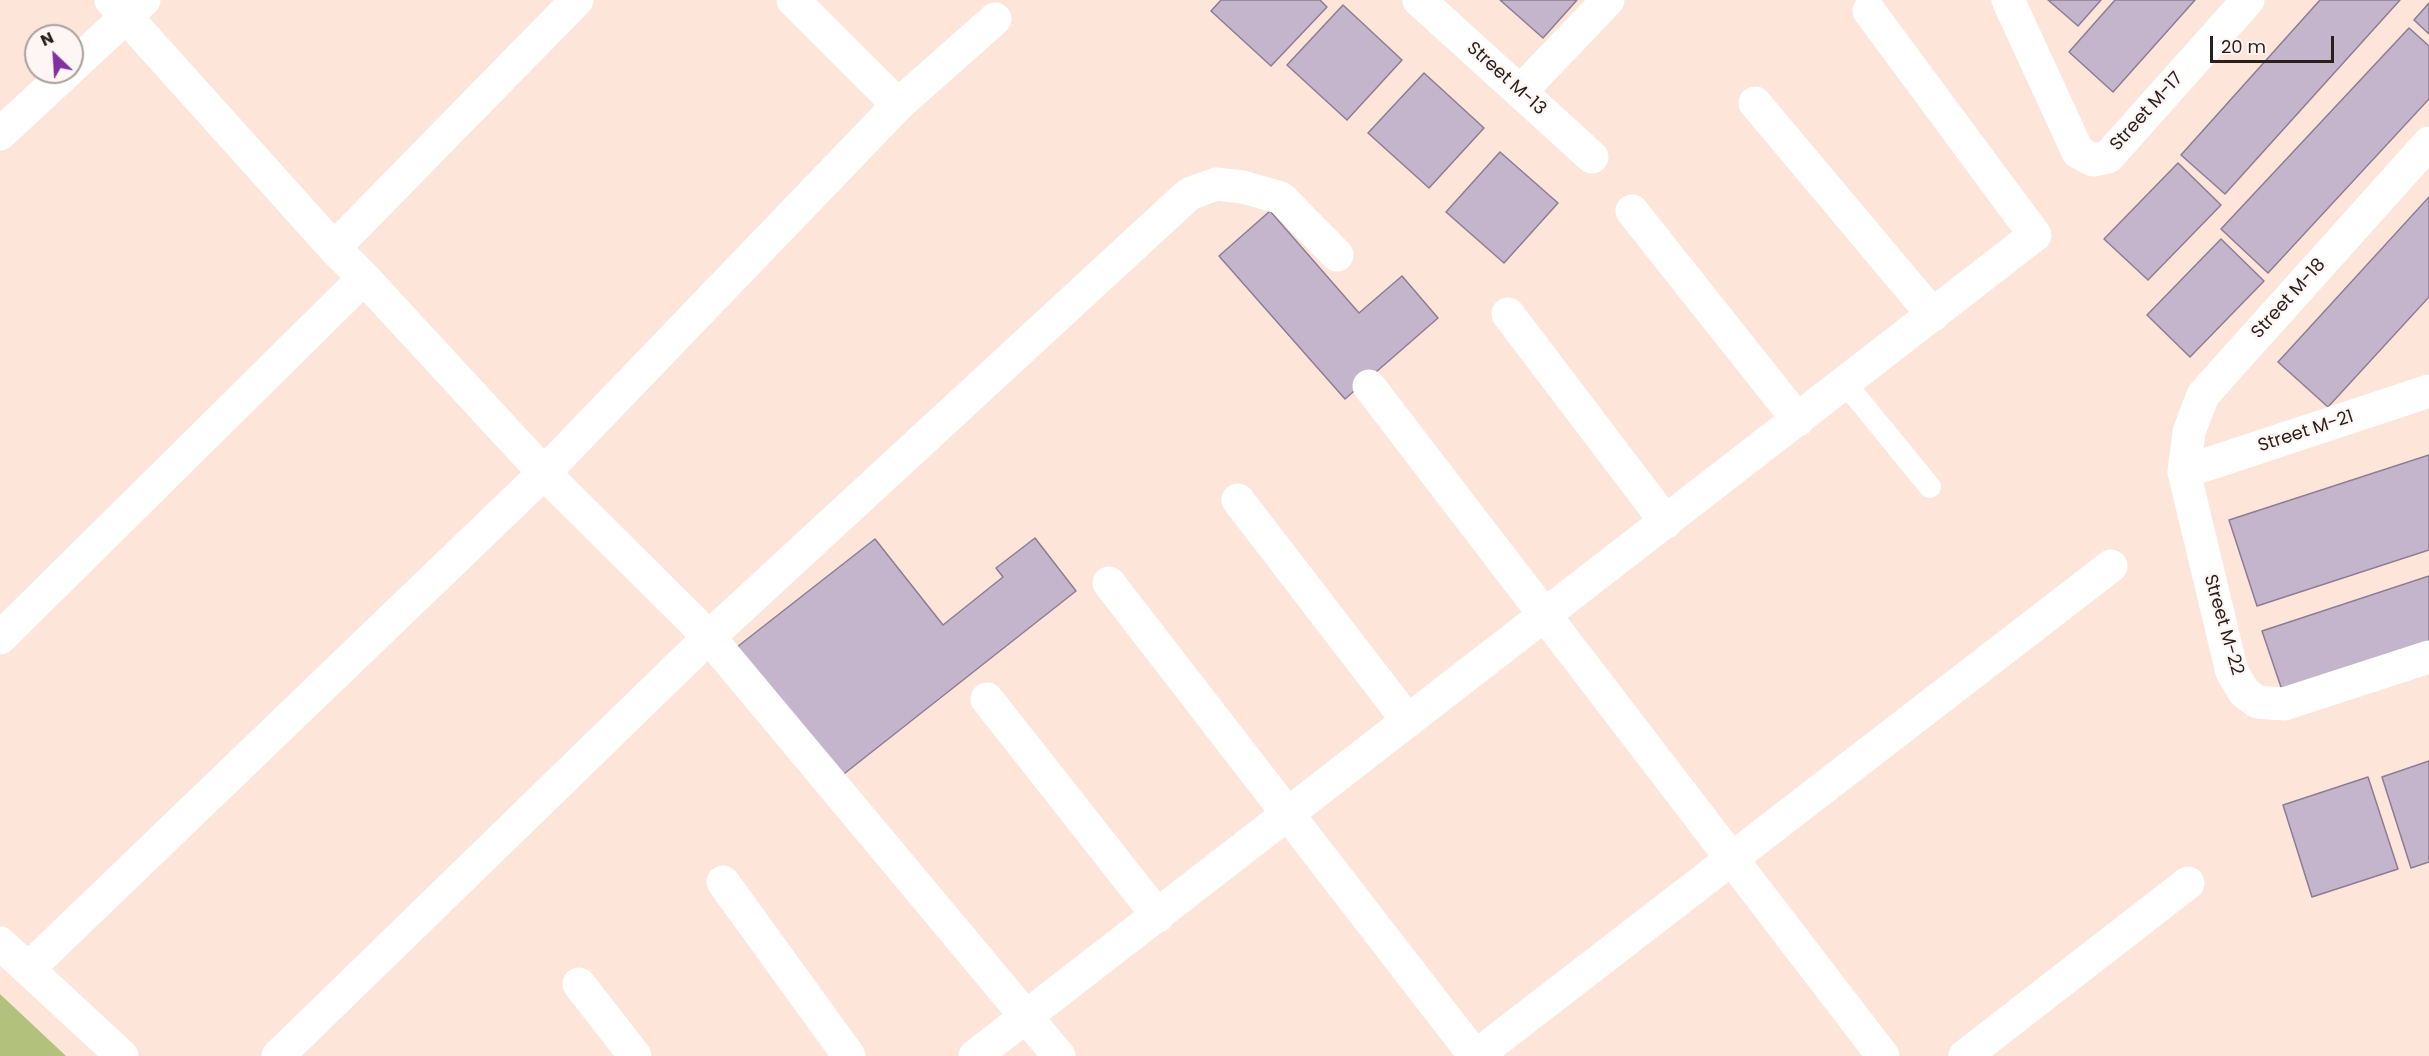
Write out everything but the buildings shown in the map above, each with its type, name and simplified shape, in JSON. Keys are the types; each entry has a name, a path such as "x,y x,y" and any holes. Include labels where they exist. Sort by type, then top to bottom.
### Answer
{"street":[{"path":"334,248 577,0"},
{"path":"794,0 898,105"},
{"name":"Street M-13","path":"1419,0 1592,157"},
{"path":"1520,92 1608,0"},
{"name":"Street M-17","path":"2008,0 2078,152 2092,160 2108,157 2248,0"},
{"path":"84,54 128,5 334,248 544,473 709,637 1059,1056"},
{"path":"975,1056 2036,235 1869,11"},
{"path":"28,969 544,473 898,105 995,19"},
{"path":"0,134 54,84"},
{"path":"1755,103 1933,315"},
{"name":"Street M-18","path":"2184,472 2189,432 2203,395 2429,143"},
{"path":"278,1056 709,637 1189,194 1216,184 1244,187 1281,198 1337,255"},
{"path":"1632,211 1798,420"},
{"path":"0,638 364,278"},
{"path":"1508,314 1666,522"},
{"path":"1369,386 1883,1056"},
{"name":"Street M-21","path":"2184,472 2429,391"},
{"name":"Street M-22","path":"2184,472 2232,672 2244,692 2257,702 2284,704 2429,657"},
{"path":"1239,500 1408,722"},
{"path":"1110,583 1476,1056 2111,566"},
{"path":"987,699 1158,916"},
{"path":"723,882 849,1056"},
{"path":"1965,1056 2188,883"},
{"path":"0,944 122,1056"},
{"path":"579,984 635,1056"}],"lane":[{"path":"1845,382 1930,487"}],"green space":[{"path":"0,994 66,1056 0,1056"}]}
